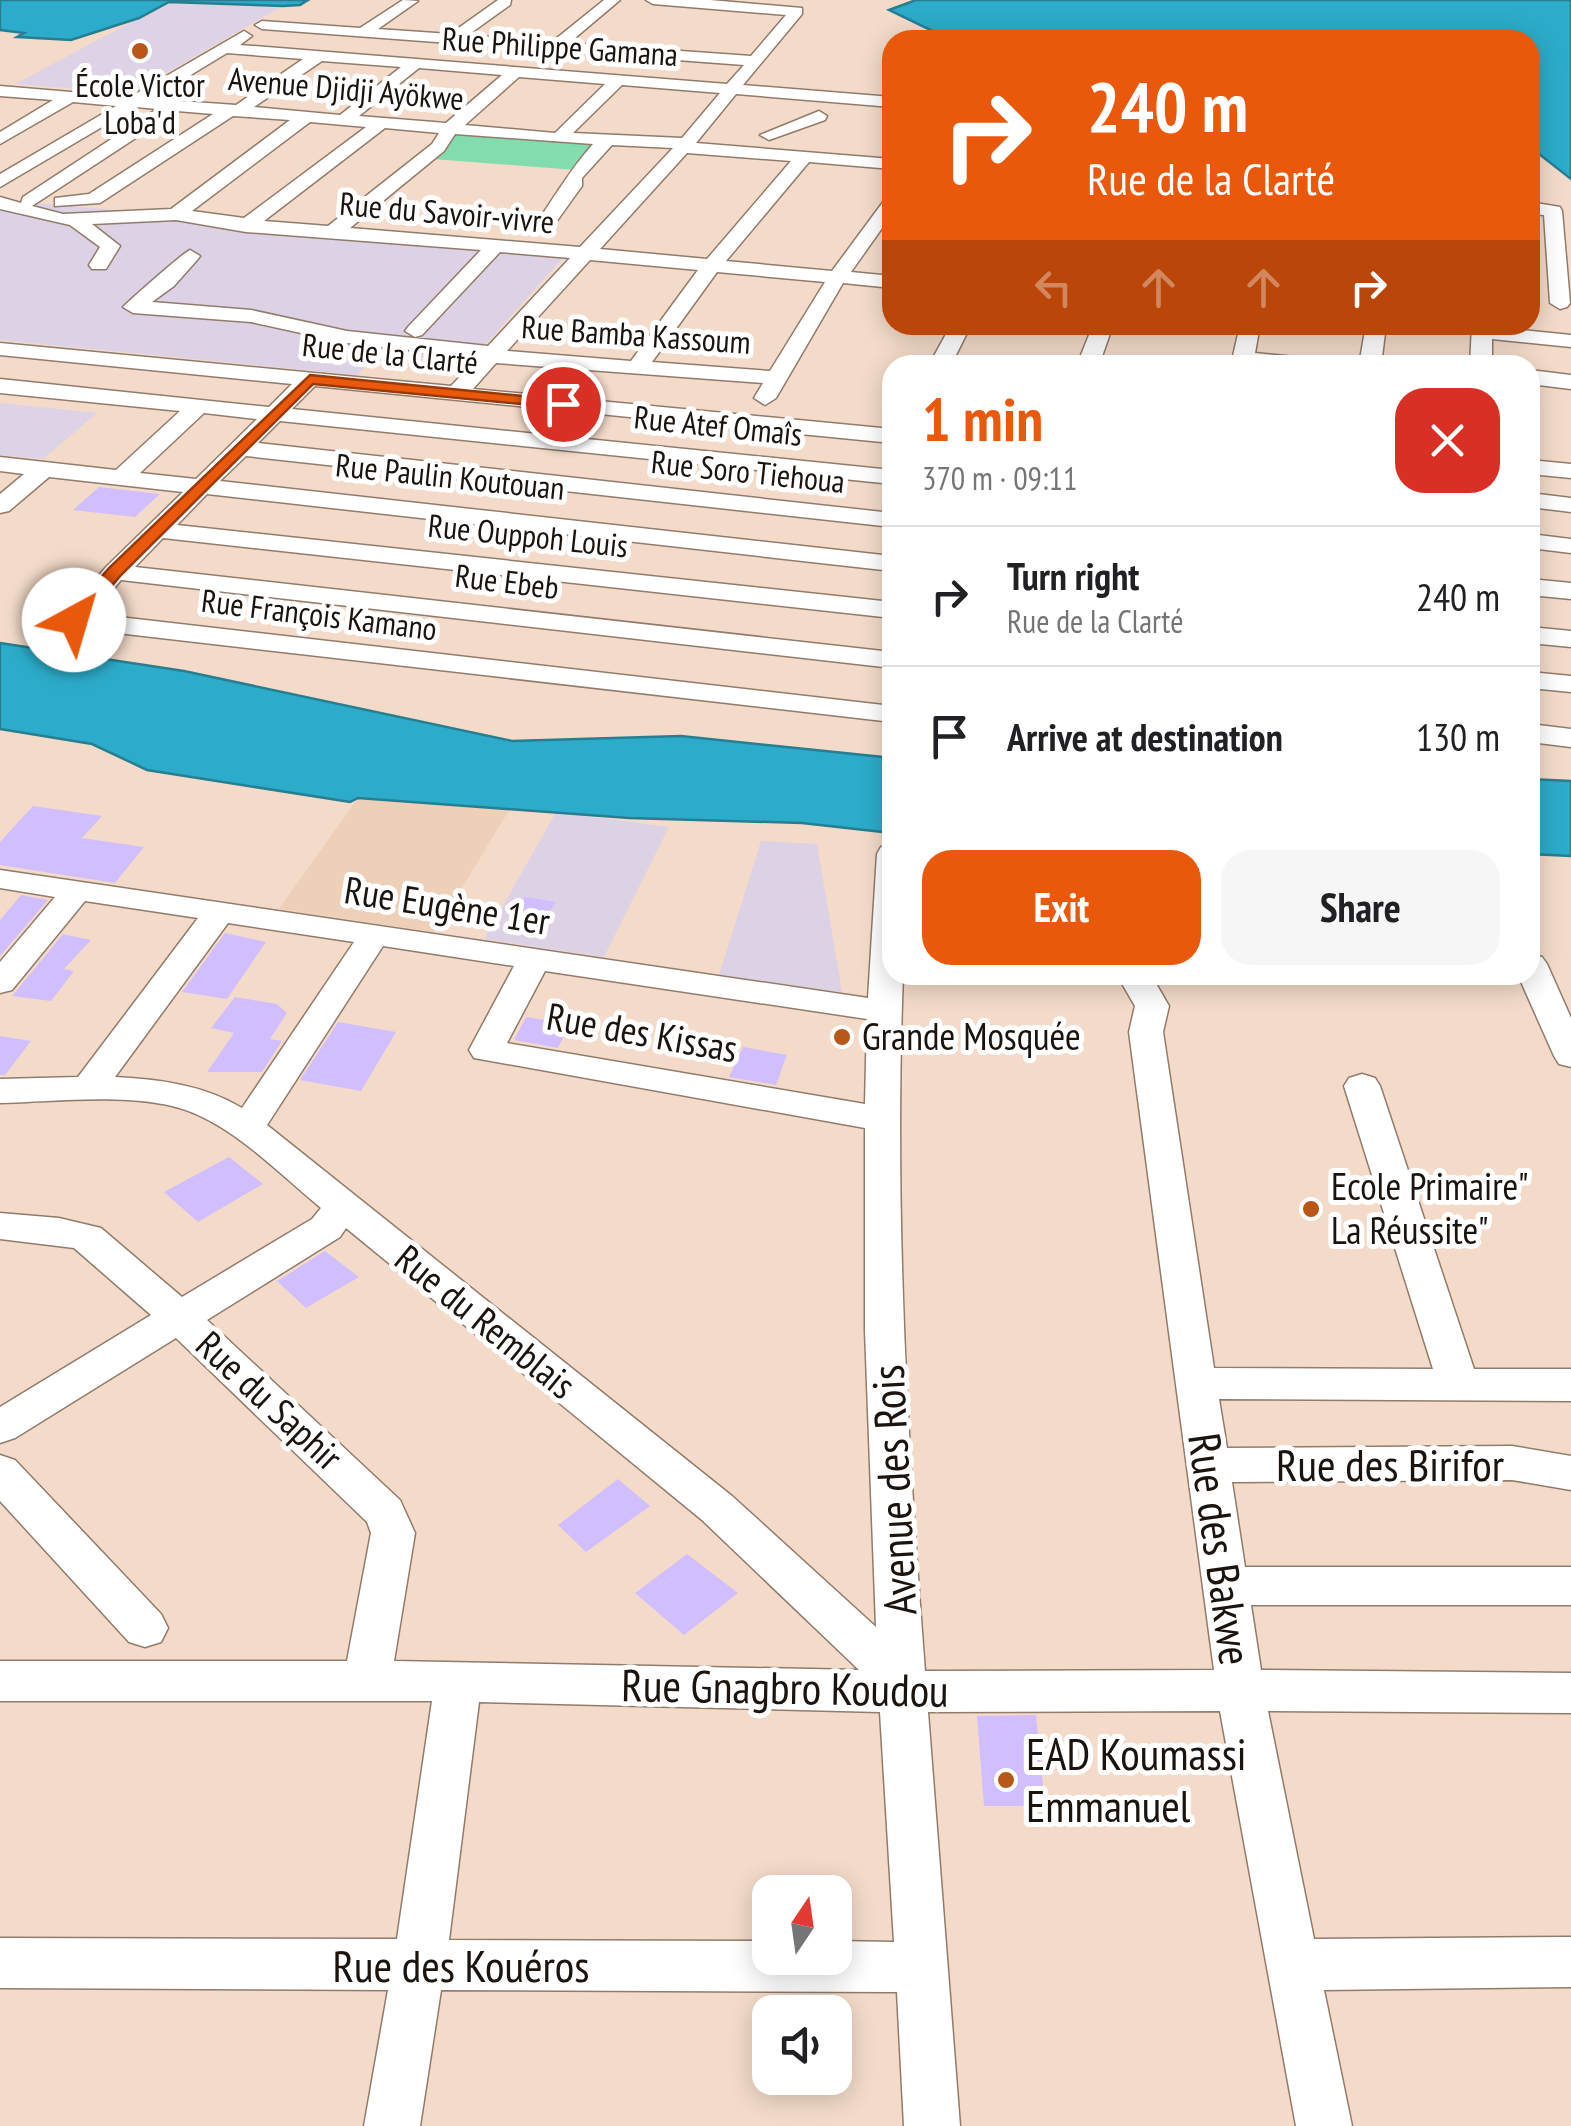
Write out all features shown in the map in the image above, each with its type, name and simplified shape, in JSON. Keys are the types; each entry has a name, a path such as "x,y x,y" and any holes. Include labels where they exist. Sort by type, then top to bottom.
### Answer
{"street":[{"path":"556,46 612,0"},
{"path":"653,0 803,5"},
{"path":"363,32 411,1"},
{"path":"453,39 506,2"},
{"path":"690,22 715,2"},
{"path":"456,394 688,141 803,5"},
{"path":"0,182 292,6"},
{"path":"262,25 606,50 661,48 756,61"},
{"path":"388,61 421,37"},
{"name":"Rue Philippe Gamana","path":"223,48 882,101"},
{"path":"576,76 606,50"},
{"path":"0,203 89,202 318,56"},
{"path":"344,120 416,63"},
{"path":"333,232 438,147 448,130 516,71"},
{"path":"559,138 619,80"},
{"name":"Avenue Djidji Ayökwe","path":"5,95 133,100 559,138 688,141"},
{"path":"0,139 72,96"},
{"path":"29,201 178,104"},
{"path":"176,214 307,116"},
{"path":"769,135 819,116"},
{"path":"246,226 382,123"},
{"path":"688,141 769,135 882,147"},
{"path":"542,228 573,186 573,176 608,140"},
{"path":"688,141 803,158 882,163"},
{"path":"638,366 712,266 803,158"},
{"name":"Rue du Savoir-vivre","path":"0,203 47,217 75,220 176,214 246,226 882,281"},
{"path":"1540,209 1553,211 1558,303"},
{"path":"750,422 838,276 882,216"},
{"path":"75,220 110,246 99,265"},
{"path":"415,330 450,298 494,246"},
{"name":"Rue Bamba Kassoum","path":"190,256 167,282 133,306 251,316 347,337 614,369 638,366 777,378"},
{"path":"1530,335 1571,341"},
{"name":"Rue de la Clarté","path":"0,349 882,435"},
{"path":"49,391 89,358"},
{"path":"1540,378 1571,382"},
{"name":"Rue François Kamano","path":"310,379 115,572 74,620 882,713"},
{"name":"Rue Atef Omaîs","path":"0,386 882,476"},
{"path":"1540,387 1571,390"},
{"path":"122,477 199,406"},
{"path":"536,676 706,418"},
{"name":"Rue Soro Tiehoua","path":"240,448 882,519"},
{"name":"Rue Paulin Koutouan","path":"0,464 882,563"},
{"path":"0,506 45,468"},
{"path":"1540,468 1571,471"},
{"path":"1540,501 1571,504"},
{"name":"Rue Ouppoh Louis","path":"157,530 882,609"},
{"path":"1540,543 1571,546"},
{"name":"Rue Ebeb","path":"115,572 882,659"},
{"path":"1540,588 1571,591"},
{"path":"1540,636 1571,639"},
{"path":"1540,681 1571,684"},
{"path":"1540,734 1571,738"},
{"name":"Rue Eugène 1er","path":"0,878 882,1011"},
{"path":"0,983 78,890"},
{"path":"86,1091 222,910"},
{"path":"246,1128 375,934"},
{"name":"Rue des Kissas","path":"533,961 486,1050 883,1119"},
{"name":"Avenue des Rois","path":"884,985 890,1478 932,2126"},
{"name":"Rue des Bakwe","path":"1140,985 1152,1006 1146,1032 1240,1690 1324,2126"},
{"path":"1539,985 1571,1056"},
{"path":"1362,1086 1458,1384"},
{"name":"Rue du Remblais","path":"0,1091 129,1091 193,1100 246,1128 717,1508 890,1670 905,1692"},
{"path":"0,1427 326,1228 342,1206"},
{"name":"Rue du Saphir","path":"0,1226 27,1226 86,1238 178,1316 385,1512 393,1532 367,1680"},
{"path":"1196,1383 1571,1386"},
{"name":"Rue des Birifor","path":"1208,1466 1512,1463 1571,1473"},
{"path":"0,1472 145,1628"},
{"path":"1226,1586 1571,1586"},
{"name":"Rue Gnagbro Koudou","path":"0,1681 458,1681 905,1692 1571,1693"},
{"path":"392,2126 420,1966 458,1681"},
{"path":"1292,1964 1571,1962"},
{"name":"Rue des Kouéros","path":"0,1964 922,1968"}],"shaded area":[{"name":"École Victor Loba'd","path":"169,2 283,6 131,93 15,84"},
{"path":"0,200 571,249 470,362 378,353 357,375 0,340"},
{"path":"0,403 97,413 43,459 0,455"},
{"path":"358,798 511,807 435,932 279,909"},
{"path":"556,812 669,827 604,957 484,939"},
{"path":"761,841 817,844 842,992 719,975"}],"green space":[{"path":"448,133 601,144 576,170 420,158"}],"water":[{"path":"0,0 308,0 283,6 169,2 139,18 71,40 17,37 24,33 0,30"},
{"path":"916,0 1571,0 1571,179 1540,155 1540,30 930,30 889,10"},
{"path":"0,643 184,671 512,741 681,736 882,757 882,832 802,823 629,818 358,798 350,802 147,770 92,744 0,729"},
{"path":"1540,779 1571,781 1571,856 1540,854"}],"building":[{"path":"99,487 160,494 135,517 73,510"},
{"path":"33,806 102,816 82,838 144,847 115,883 0,865 0,842"},
{"path":"21,895 48,900 0,956 0,920"},
{"path":"525,897 556,902 532,938 503,933"},
{"path":"225,933 266,942 227,999 182,992"},
{"path":"63,934 91,940 64,969 74,971 51,1001 12,996"},
{"path":"235,997 277,1004 287,1013 270,1039 282,1041 262,1072 207,1072 234,1033 211,1028"},
{"path":"526,1017 570,1024 558,1048 514,1040"},
{"path":"338,1022 396,1032 361,1091 300,1080"},
{"path":"0,1036 31,1041 5,1075 0,1075"},
{"path":"743,1047 787,1055 776,1085 729,1077"},
{"path":"229,1157 263,1184 198,1222 164,1192"},
{"path":"325,1251 359,1277 306,1308 277,1281"},
{"path":"618,1479 650,1506 586,1552 558,1525"},
{"path":"687,1554 738,1593 684,1635 635,1593"},
{"path":"1036,1715 1045,1806 984,1806 977,1716"}],"place":[{"name":"École Victor Loba'd","path":"140,51"},
{"name":"Grande Mosquée","path":"842,1037"},
{"name":"Ecole Primaire\" La Réussite\"","path":"1311,1209"},
{"name":"EAD Koumassi Emmanuel","path":"1006,1780"}],"route":[{"path":"74,620 74,615 115,572 310,379 563,404"}]}
